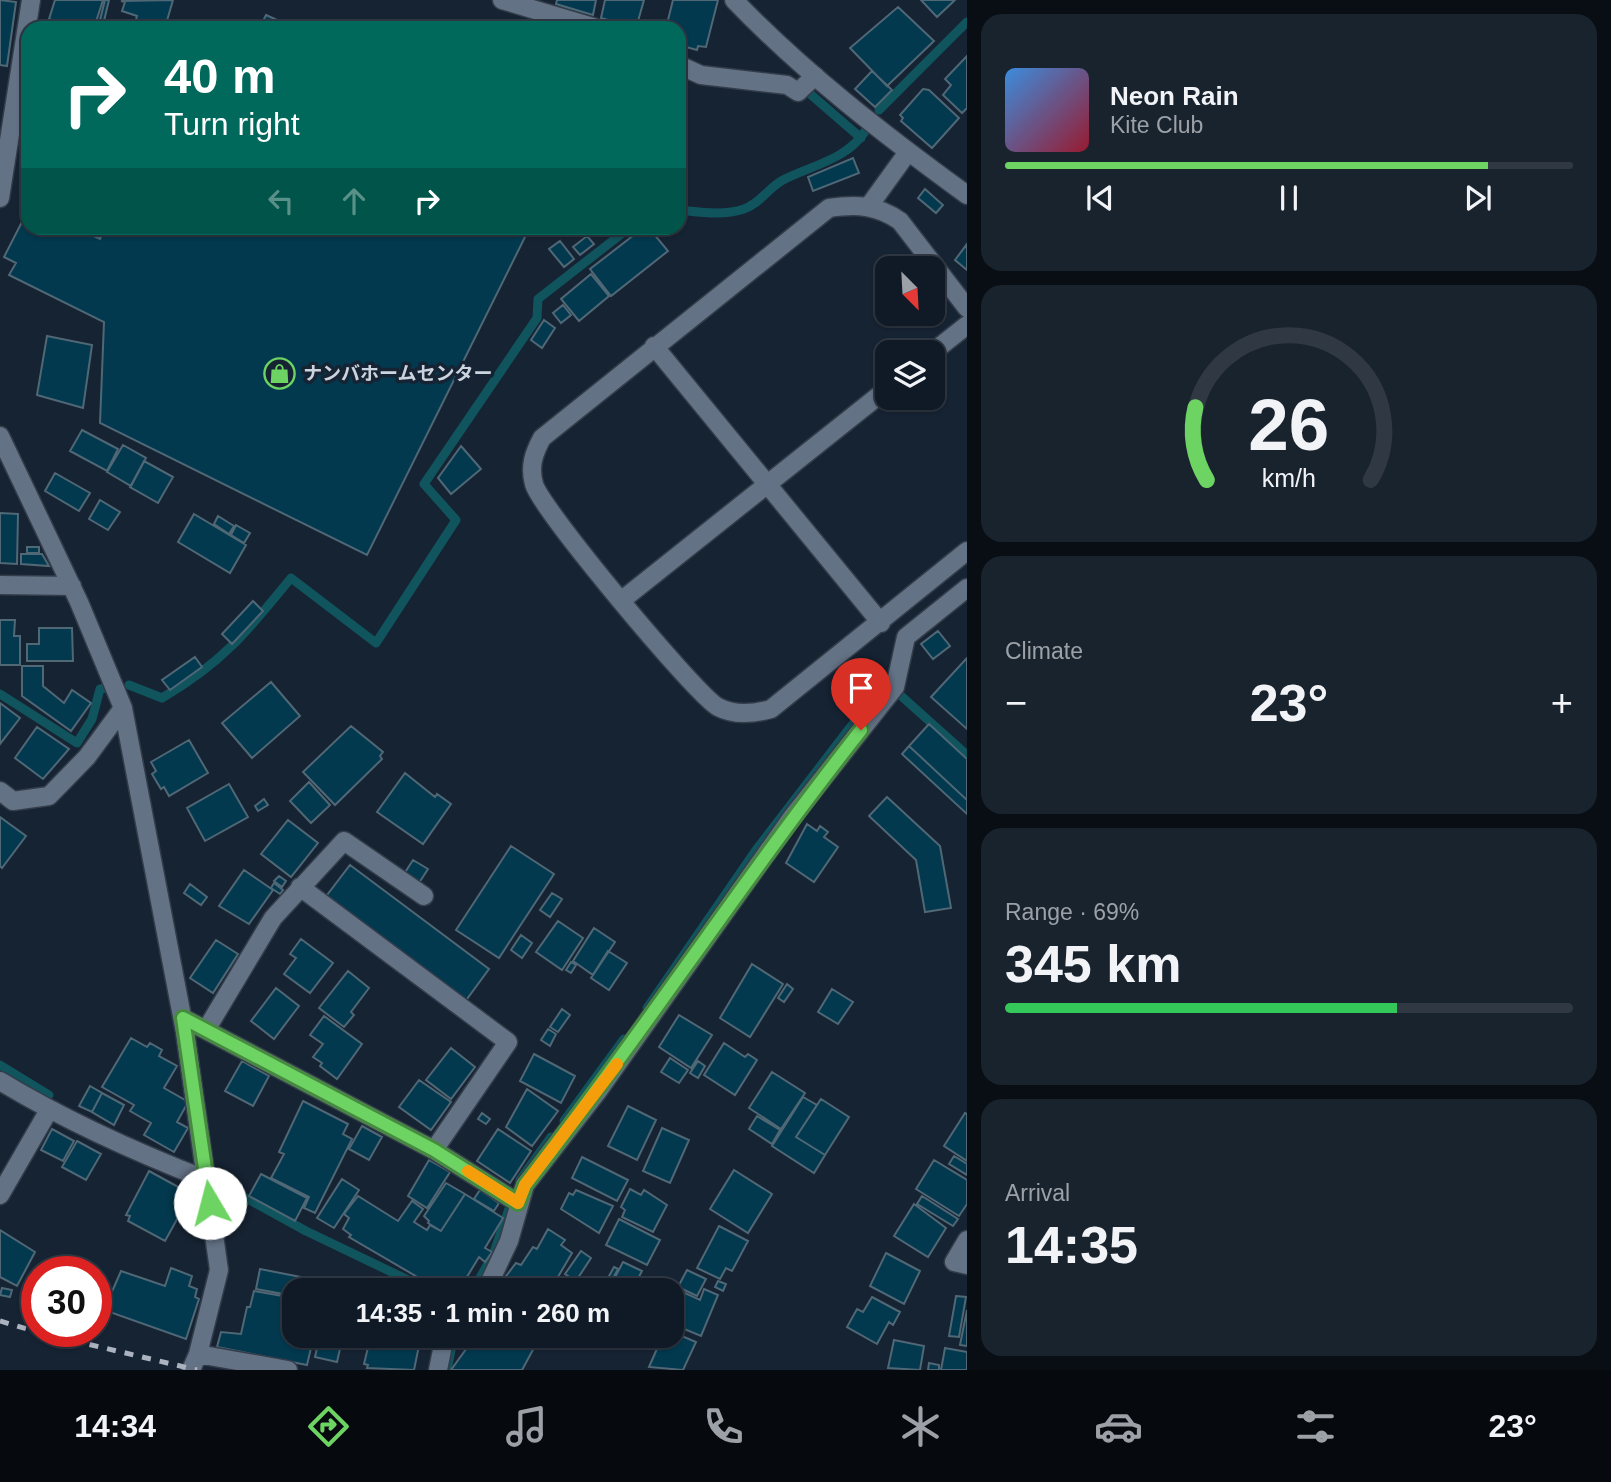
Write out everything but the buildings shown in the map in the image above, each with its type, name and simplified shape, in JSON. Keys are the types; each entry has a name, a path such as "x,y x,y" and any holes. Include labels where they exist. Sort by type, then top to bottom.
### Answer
{"street":[{"path":"28,21 31,0"},
{"path":"502,0 572,21"},
{"path":"734,0 807,84 967,195"},
{"path":"0,198 21,64"},
{"path":"686,68 701,75 807,84"},
{"path":"869,206 908,152"},
{"path":"967,307 900,221 885,211 869,206 853,204 829,208 542,438 531,467 540,499 622,600 705,697 735,713 771,709 967,551"},
{"path":"945,342 967,325"},
{"path":"654,346 881,623"},
{"path":"622,600 875,399"},
{"path":"0,436 72,586 123,708 183,1018 219,1270 194,1362 288,1370"},
{"path":"0,585 72,586"},
{"path":"492,1278 509,1241 514,1200 598,1091 793,817 895,687 906,637 967,588"},
{"path":"0,790 13,801 49,796 87,757 123,708"},
{"path":"206,1030 273,918 344,841 424,896"},
{"path":"300,887 508,1042 434,1150"},
{"path":"183,1018 434,1150 514,1200"},
{"path":"0,1081 49,1110 136,1153 207,1180"},
{"path":"0,1195 49,1110"},
{"path":"967,1240 954,1262 967,1265"},
{"path":"438,1370 442,1348"}],"waterway":[{"path":"563,10 592,21"},
{"path":"879,110 967,22"},
{"path":"801,86 861,138"},
{"path":"686,211 720,213 744,209 783,180 839,155 866,130"},
{"path":"129,685 162,698 183,685 233,645 291,578 376,643 456,520 424,484 537,318 538,299 620,235"},
{"path":"647,1008 756,850 885,682 888,685"},
{"path":"0,694 77,743 92,719 100,689 106,688"},
{"path":"899,694 967,755"},
{"path":"564,1121 624,1039"},
{"path":"0,1065 49,1095"},
{"path":"520,1180 551,1137"},
{"path":"224,1186 306,1231 404,1278"},
{"path":"480,1278 493,1255 510,1206"},
{"path":"447,1370 451,1348"}],"railway":[{"path":"0,1321 21,1327"},
{"path":"100,1347 197,1370"}],"slow traffic":[{"path":"468,1171 518,1203 525,1185 617,1064"}],"place":[{"name":"ナンバホームセンター","path":"280,373"}],"route":[{"path":"210,1203 183,1018 434,1150 518,1203 525,1185 598,1091 793,817 861,730"}]}
